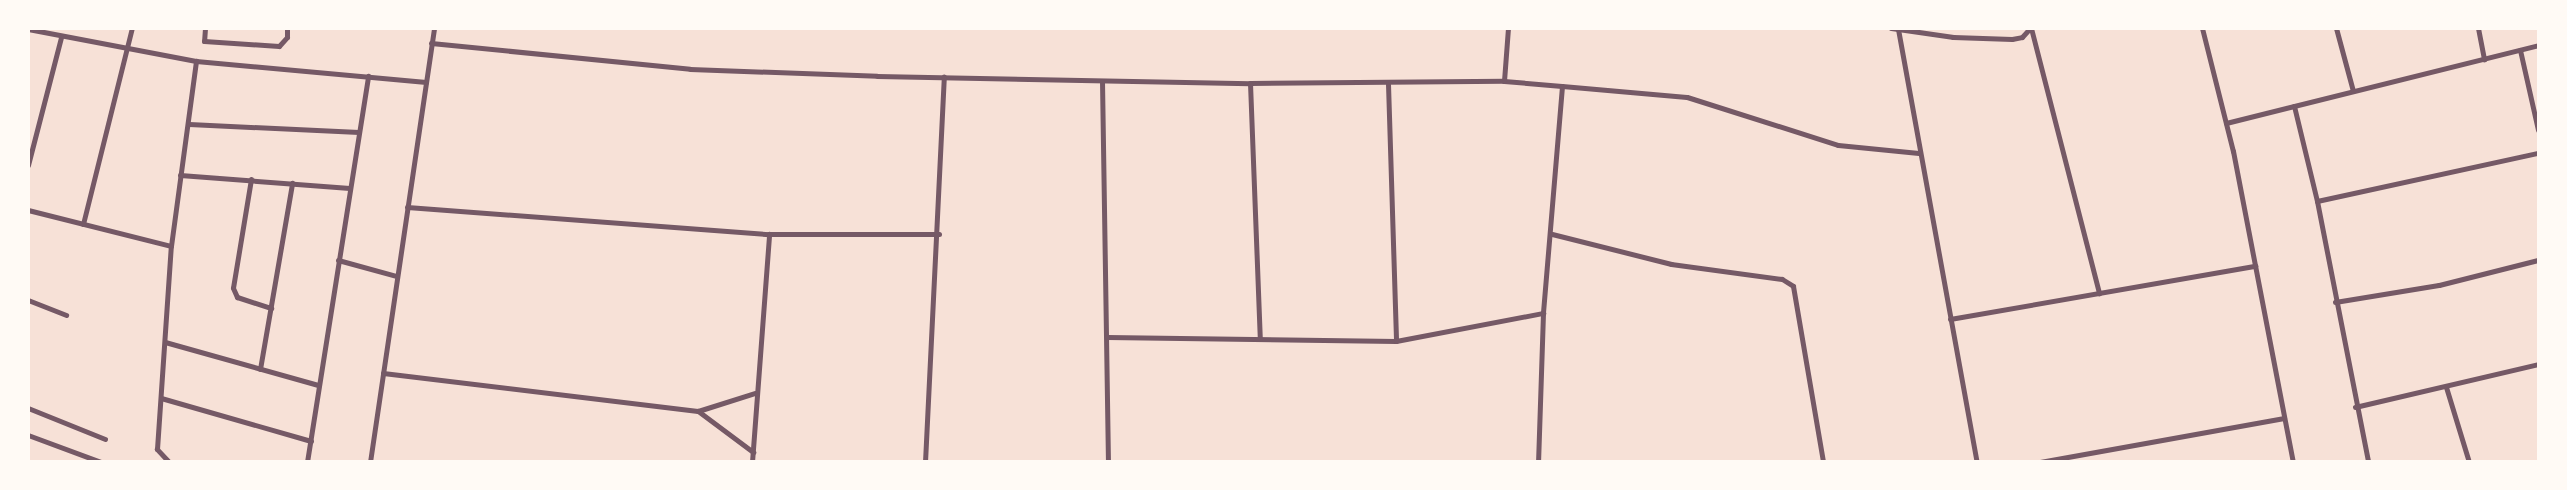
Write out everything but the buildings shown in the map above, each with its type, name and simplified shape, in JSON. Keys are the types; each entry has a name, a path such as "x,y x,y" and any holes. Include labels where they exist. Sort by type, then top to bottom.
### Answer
{"street":[{"path":"83,224 130,49 132,28"},
{"path":"204,28 204,41 279,46 287,38 286,28"},
{"path":"370,462 434,28"},
{"path":"1504,81 1508,28"},
{"path":"1891,28 1953,37 2012,39 2022,37 2030,28"},
{"path":"2030,28 2098,293"},
{"path":"2202,28 2226,123 2293,462"},
{"path":"2336,28 2353,91"},
{"path":"2478,28 2484,59"},
{"path":"28,29 196,61 426,82"},
{"path":"1898,29 1977,462"},
{"path":"28,165 61,37"},
{"path":"431,43 690,69 1102,81 1388,84 1504,81 1687,97 1838,145 1919,153"},
{"path":"2226,123 2538,45"},
{"path":"2520,50 2538,130"},
{"path":"169,462 157,449 160,398 171,246 196,61"},
{"path":"307,462 368,76"},
{"path":"925,462 939,234 944,76"},
{"path":"1102,81 1108,462"},
{"path":"1250,83 1260,339"},
{"path":"1388,84 1396,341"},
{"path":"1538,462 1543,313 1552,234 1562,86"},
{"path":"2294,106 2317,201 2355,407 2368,462"},
{"path":"189,124 359,132"},
{"path":"2317,201 2538,153"},
{"path":"180,175 350,188"},
{"path":"251,179 233,288 237,297 271,308"},
{"path":"260,369 292,183"},
{"path":"407,207 769,234 939,234"},
{"path":"28,210 171,246"},
{"path":"752,462 755,393 769,234"},
{"path":"1552,234 1671,264 1782,279 1793,286 1823,462"},
{"path":"338,260 396,276"},
{"path":"2335,302 2439,285 2538,260"},
{"path":"1950,320 2255,266"},
{"path":"28,300 66,315"},
{"path":"1107,336 1396,341 1543,313"},
{"path":"165,342 318,385"},
{"path":"2355,407 2538,364"},
{"path":"383,373 698,411 755,393"},
{"path":"2446,387 2469,462"},
{"path":"160,398 311,441"},
{"path":"28,408 105,439"},
{"path":"698,411 753,452"},
{"path":"2040,462 2284,418"},
{"path":"28,435 101,462"}]}
